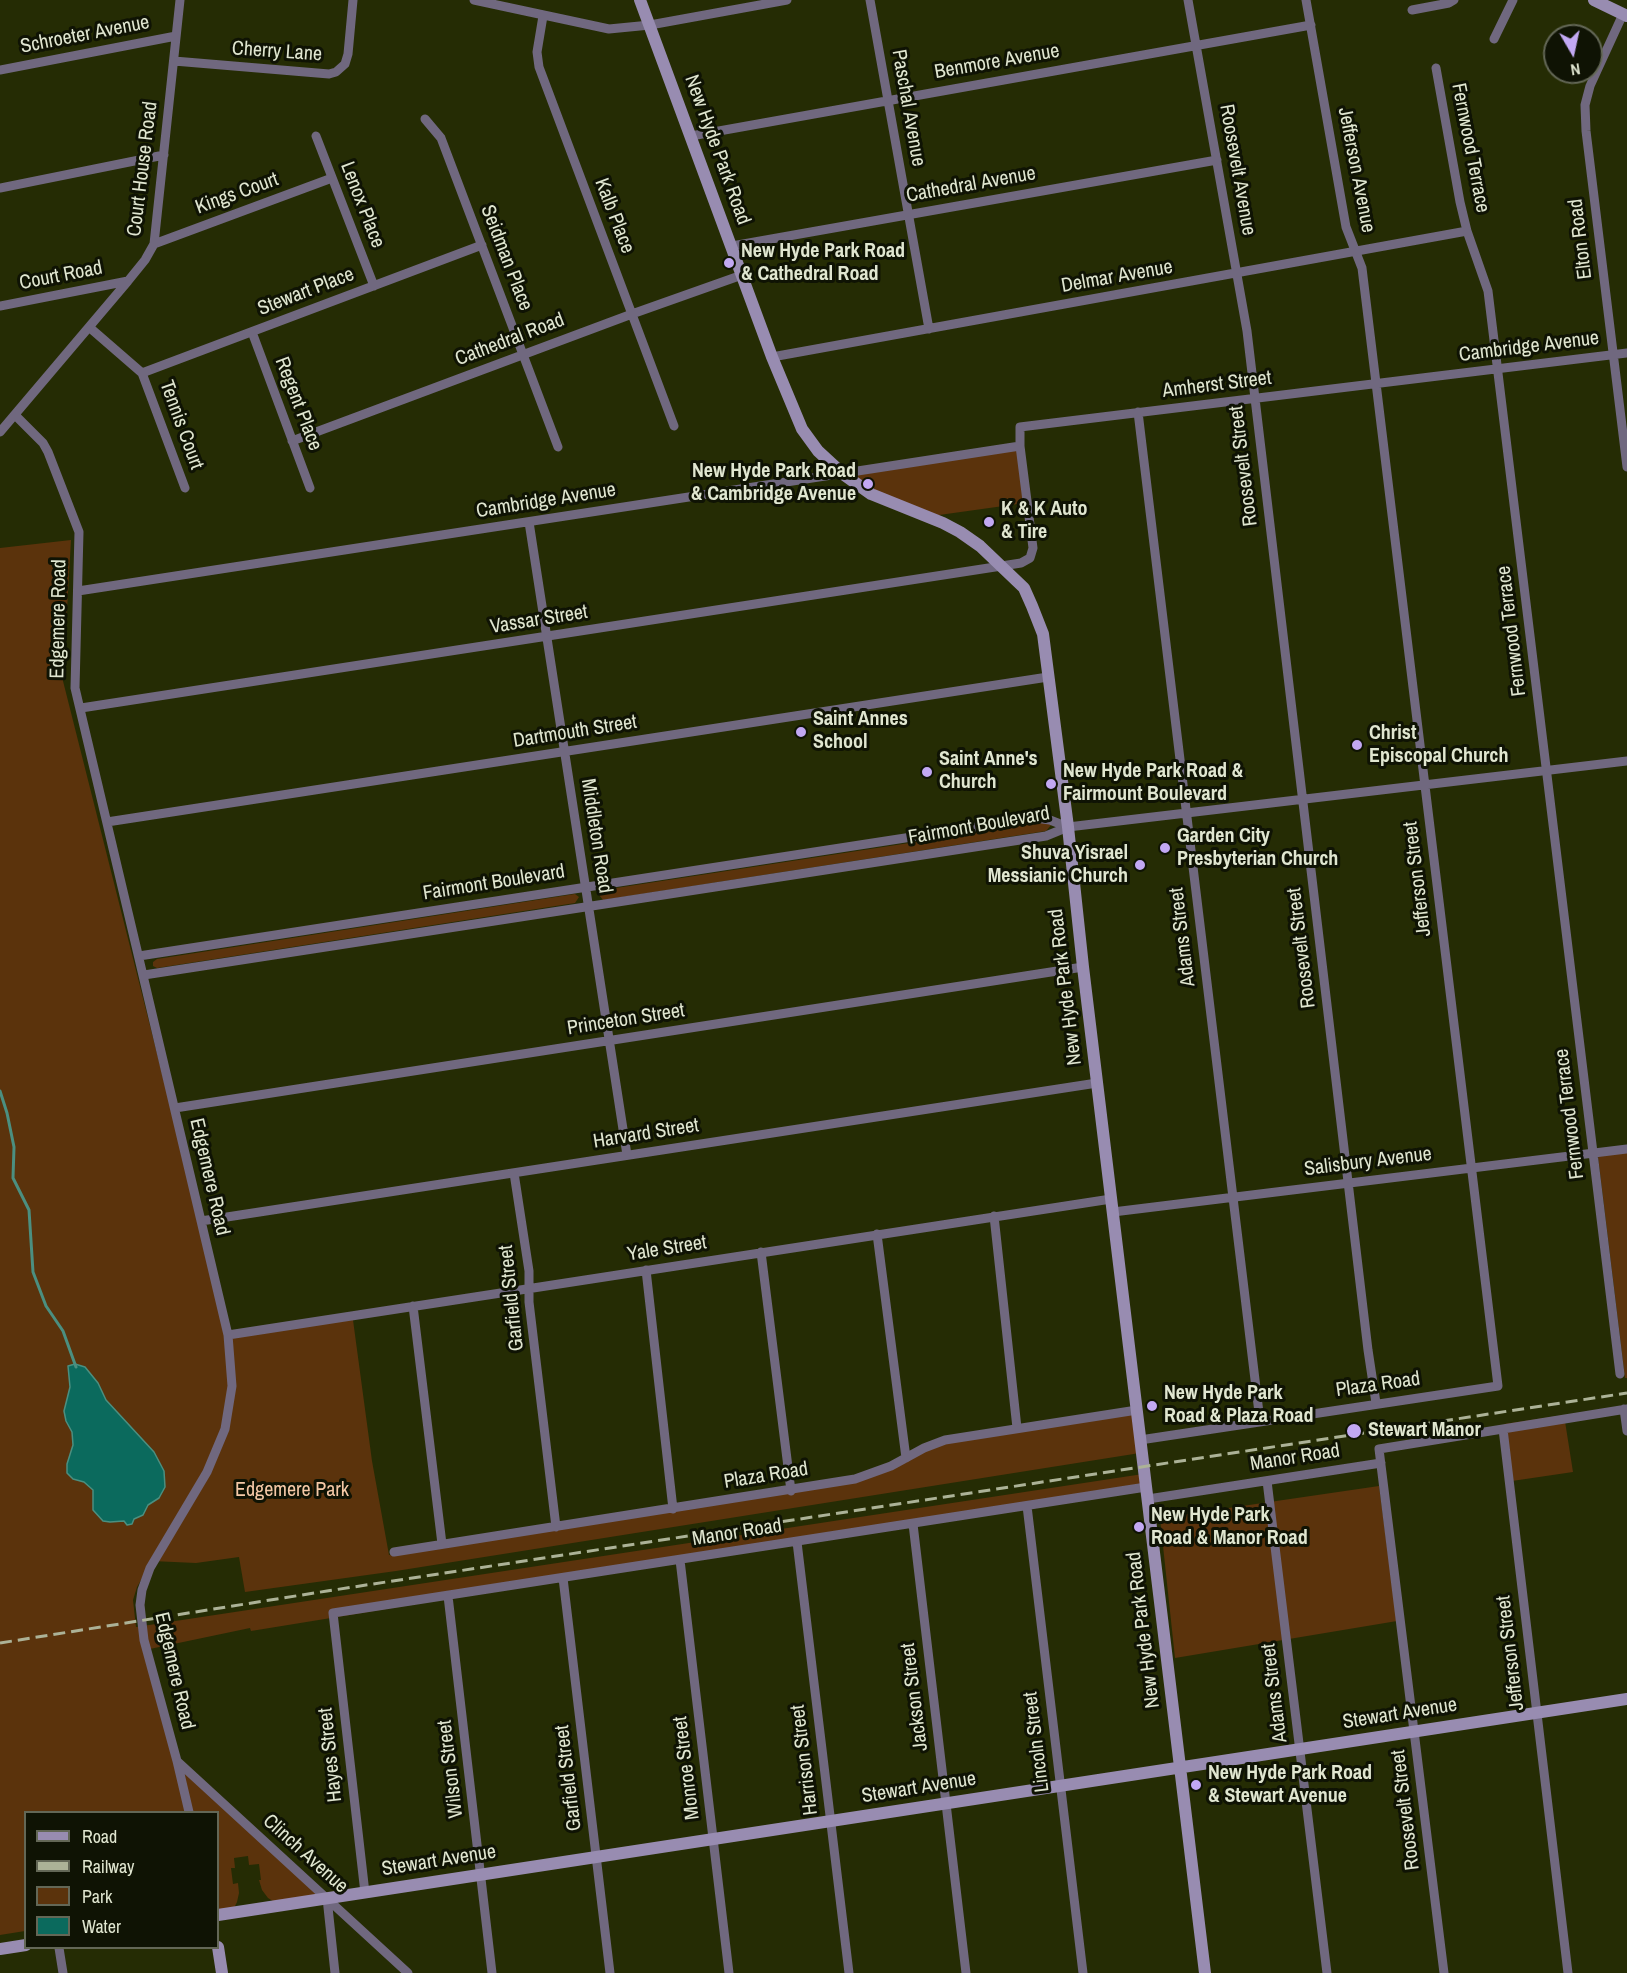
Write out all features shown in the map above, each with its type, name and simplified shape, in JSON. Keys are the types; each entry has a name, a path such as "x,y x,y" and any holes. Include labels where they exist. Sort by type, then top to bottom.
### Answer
{"main road":[{"name":"New Hyde Park Road","path":"640,0 772,357 802,429 818,451 843,474 881,500 960,532 980,546 1024,588 1042,634 1068,826 1083,967 1205,1973"},
{"path":"1594,0 1620,10"},
{"name":"Stewart Avenue","path":"219,1915 1627,1699"},
{"path":"0,1949 24,1945"},
{"path":"218,1949 222,1973"}],"street":[{"name":"Court House Road","path":"0,432 128,281 145,260 154,244 180,0"},
{"name":"Cherry Lane","path":"174,61 317,74 336,72 345,64 348,54 353,0"},
{"path":"474,0 609,29 650,25 787,0"},
{"name":"Paschal Avenue","path":"870,0 929,329"},
{"name":"Roosevelt Avenue","path":"1188,0 1249,346"},
{"name":"Jefferson Avenue","path":"1306,0 1346,227 1362,268 1376,383"},
{"path":"1412,10 1454,0"},
{"path":"1494,39 1514,0"},
{"name":"Elton Road","path":"1620,10 1590,86 1585,105 1586,131 1627,467"},
{"name":"Kalb Place","path":"543,16 537,52 539,67 674,426"},
{"name":"Benmore Avenue","path":"691,136 1311,25"},
{"name":"Schroeter Avenue","path":"0,70 176,36"},
{"name":"Fernwood Terrace","path":"1436,68 1460,202 1467,231 1488,291 1620,1374"},
{"name":"Seidman Place","path":"425,119 441,138 558,447"},
{"name":"Lenox Place","path":"316,136 374,286"},
{"path":"0,188 164,155"},
{"name":"Cathedral Avenue","path":"732,246 1217,160"},
{"name":"Kings Court","path":"154,244 332,178"},
{"name":"Delmar Avenue","path":"772,357 1356,253 1467,231"},
{"name":"Stewart Place","path":"142,373 482,245"},
{"name":"Cathedral Road","path":"292,441 632,314 742,276"},
{"name":"Court Road","path":"0,306 128,281"},
{"name":"Tennis Court","path":"89,327 142,373 185,488"},
{"name":"Regent Place","path":"252,332 310,488"},
{"name":"Roosevelt Street","path":"1249,346 1376,1403"},
{"name":"Cambridge Avenue","path":"1436,376 1627,353"},
{"name":"Amherst Street","path":"1020,446 1020,427 1436,376"},
{"name":"Jefferson Street","path":"1376,383 1496,1371"},
{"name":"Adams Street","path":"1138,412 1260,1421"},
{"name":"Edgemere Road","path":"15,415 43,443 48,452 78,532 75,680 228,1335 232,1386 225,1429 207,1472 150,1568 142,1590 140,1605 144,1640 189,1811"},
{"name":"Cambridge Avenue","path":"78,591 1020,446"},
{"name":"Vassar Street","path":"81,708 1021,563 1030,558 1034,548 1020,446"},
{"name":"Middleton Road","path":"529,522 627,1155"},
{"name":"Dartmouth Street","path":"107,822 1048,677"},
{"path":"1068,826 1627,761"},
{"name":"Fairmont Boulevard","path":"139,956 1035,818 1068,826"},
{"name":"Fairmont Boulevard","path":"144,975 1046,836 1068,826"},
{"name":"Princeton Street","path":"175,1108 1083,967"},
{"name":"Harvard Street","path":"201,1221 1097,1083"},
{"name":"Salisbury Avenue","path":"1112,1206 1233,1197 1627,1149"},
{"name":"Garfield Street","path":"514,1173 529,1271 529,1302 556,1527"},
{"name":"Yale Street","path":"228,1335 994,1216 1112,1206"},
{"path":"994,1216 1017,1428"},
{"path":"877,1234 906,1458"},
{"path":"761,1252 791,1491"},
{"path":"646,1270 673,1509"},
{"path":"413,1306 442,1544"},
{"name":"Plaza Road","path":"1140,1440 1498,1386 1496,1371"},
{"path":"1381,1463 1379,1449 1626,1409 1627,1431"},
{"name":"Plaza Road","path":"394,1552 791,1491 867,1476 945,1440 1137,1410"},
{"name":"Jefferson Street","path":"1503,1429 1568,1973"},
{"name":"Roosevelt Street","path":"1381,1463 1444,1973"},
{"name":"Manor Road","path":"333,1613 1027,1506 1267,1481 1381,1463"},
{"name":"Adams Street","path":"1267,1481 1327,1973"},
{"name":"Lincoln Street","path":"1027,1506 1083,1973"},
{"name":"Jackson Street","path":"913,1524 966,1973"},
{"name":"Harrison Street","path":"797,1542 849,1973"},
{"name":"Monroe Street","path":"680,1560 729,1973"},
{"name":"Garfield Street","path":"563,1578 610,1973"},
{"name":"Wilson Street","path":"448,1596 492,1973"},
{"name":"Hayes Street","path":"333,1613 365,1893"},
{"name":"Clinch Avenue","path":"177,1761 408,1973"},
{"path":"327,1898 335,1973"},
{"path":"59,1949 63,1973"}],"green space":[{"path":"1018,449 1025,503 932,516 891,501 850,476"},
{"name":"Edgemere Park","path":"71,540 63,681 228,1335 353,1320 372,1461 389,1555 866,1478 941,1441 1134,1409 1140,1453 396,1571 245,1592 239,1557 196,1563 152,1561 137,1587 133,1600 136,1627 1143,1474 1144,1486 251,1631 250,1628 145,1650 176,1762 321,1896 276,1903 262,1890 259,1880 261,1880 259,1864 249,1865 248,1856 234,1858 235,1868 231,1868 233,1884 238,1883 237,1902 233,1910 219,1912 219,1811 24,1811 24,1931 0,1935 0,548"},
{"path":"1046,822 1051,825 1046,831 603,900 599,895 603,890"},
{"path":"575,894 579,897 575,903 157,968 153,966 153,962 157,959"},
{"path":"1627,1152 1627,1378 1625,1378 1598,1156"},
{"path":"1564,1415 1573,1472 1512,1481 1504,1424"},
{"path":"1379,1486 1397,1621 1175,1658 1160,1518"}],"water":[{"path":"75,1364 85,1367 98,1383 106,1400 154,1452 164,1471 165,1487 159,1498 148,1505 143,1515 134,1519 132,1524 127,1525 124,1521 103,1521 93,1510 93,1490 67,1473 67,1464 73,1445 72,1432 64,1411 70,1387 68,1366"}],"waterway":[{"path":"0,1091 14,1147 13,1178 29,1210 33,1272 46,1306 63,1331 76,1367"}],"railway":[{"path":"0,1643 1627,1393"}],"place":[{"name":"New Hyde Park Road & Cathedral Road","path":"729,263"},
{"name":"New Hyde Park Road & Cambridge Avenue","path":"868,484"},
{"name":"K & K Auto & Tire","path":"989,522"},
{"name":"Saint Annes School","path":"801,732"},
{"name":"Christ Episcopal Church","path":"1357,745"},
{"name":"Saint Anne's Church","path":"927,772"},
{"name":"New Hyde Park Road & Fairmount Boulevard","path":"1051,784"},
{"name":"Garden City Presbyterian Church","path":"1165,848"},
{"name":"Shuva Yisrael Messianic Church","path":"1140,865"},
{"name":"New Hyde Park Road & Plaza Road","path":"1152,1406"},
{"name":"Stewart Manor","path":"1354,1431"},
{"name":"New Hyde Park Road & Manor Road","path":"1139,1527"},
{"name":"New Hyde Park Road & Stewart Avenue","path":"1196,1785"}]}
